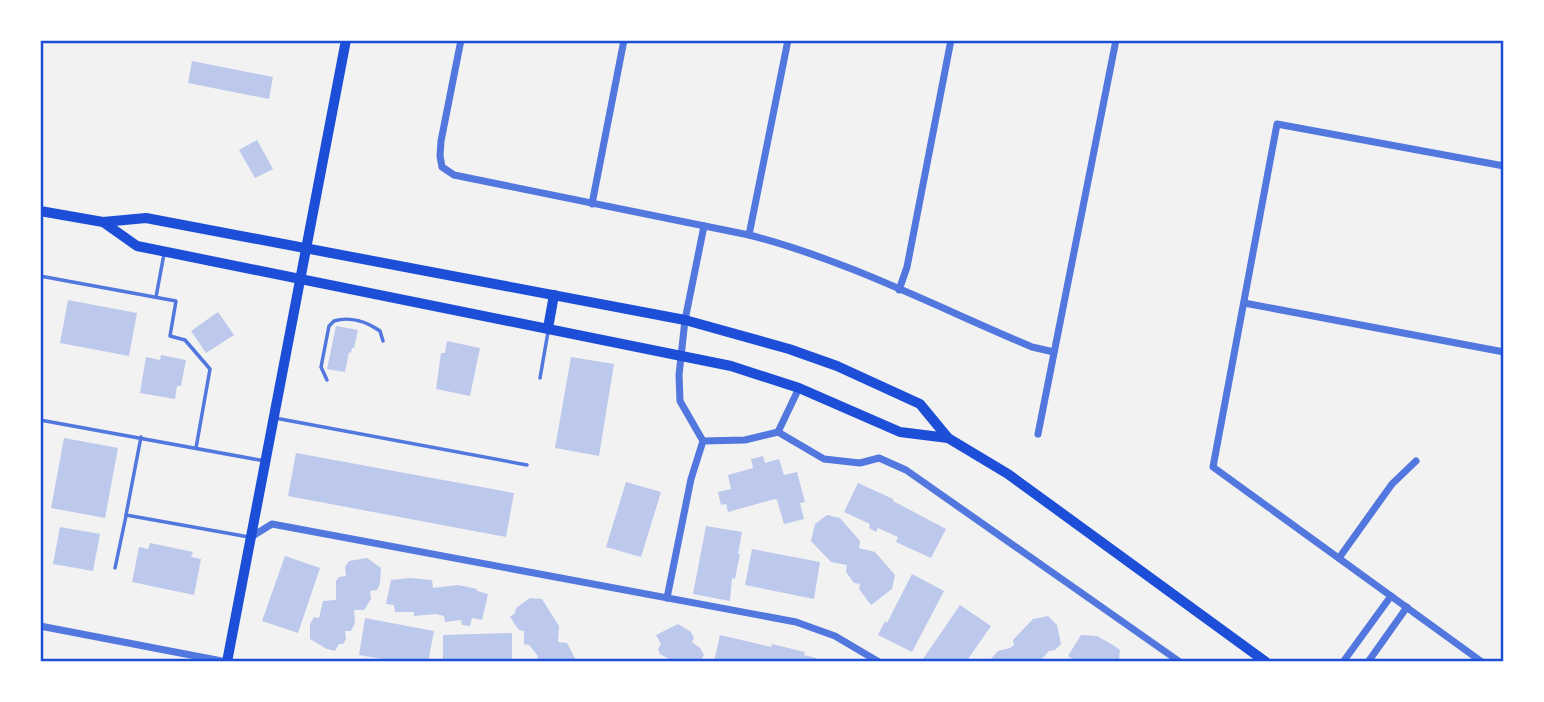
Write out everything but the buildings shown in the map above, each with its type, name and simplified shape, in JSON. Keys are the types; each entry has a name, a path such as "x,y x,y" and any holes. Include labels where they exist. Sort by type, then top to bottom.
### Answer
{"main road":[{"path":"227,662 346,40"},
{"path":"40,211 103,222 146,218 685,320 789,349 836,366 920,404 948,438 1008,474 1266,662"},
{"path":"103,222 137,246 682,354 741,369 799,388 900,432 948,438"},
{"path":"548,328 554,295"}],"street":[{"path":"461,40 440,156 442,167 454,175 467,180 749,235 815,255 1032,347 1054,352"},
{"path":"592,204 624,40"},
{"path":"749,235 788,40"},
{"path":"899,290 907,267 951,40"},
{"path":"1038,434 1116,40"},
{"path":"1482,662 1213,467 1277,124 1504,166"},
{"path":"667,598 691,479 703,441 681,401 679,374 685,320 704,226"},
{"path":"1244,303 1504,352"},
{"path":"778,432 799,388"},
{"path":"703,441 745,440 778,432 824,459 860,463 879,458 906,470 1180,662"},
{"path":"1339,558 1392,484 1416,461"},
{"path":"251,537 272,524 796,622 835,636 879,662"},
{"path":"1343,662 1391,596"},
{"path":"1368,662 1407,607"},
{"path":"40,626 227,662"}],"lane":[{"path":"156,297 164,252"},
{"path":"40,276 176,301 170,336 185,340 210,369 196,448"},
{"path":"327,380 321,366 329,326 334,321 349,319 363,322 380,331 383,341"},
{"path":"540,378 548,328"},
{"path":"273,418 527,466"},
{"path":"40,420 265,461"},
{"path":"115,568 141,437"},
{"path":"126,515 251,537"}]}
